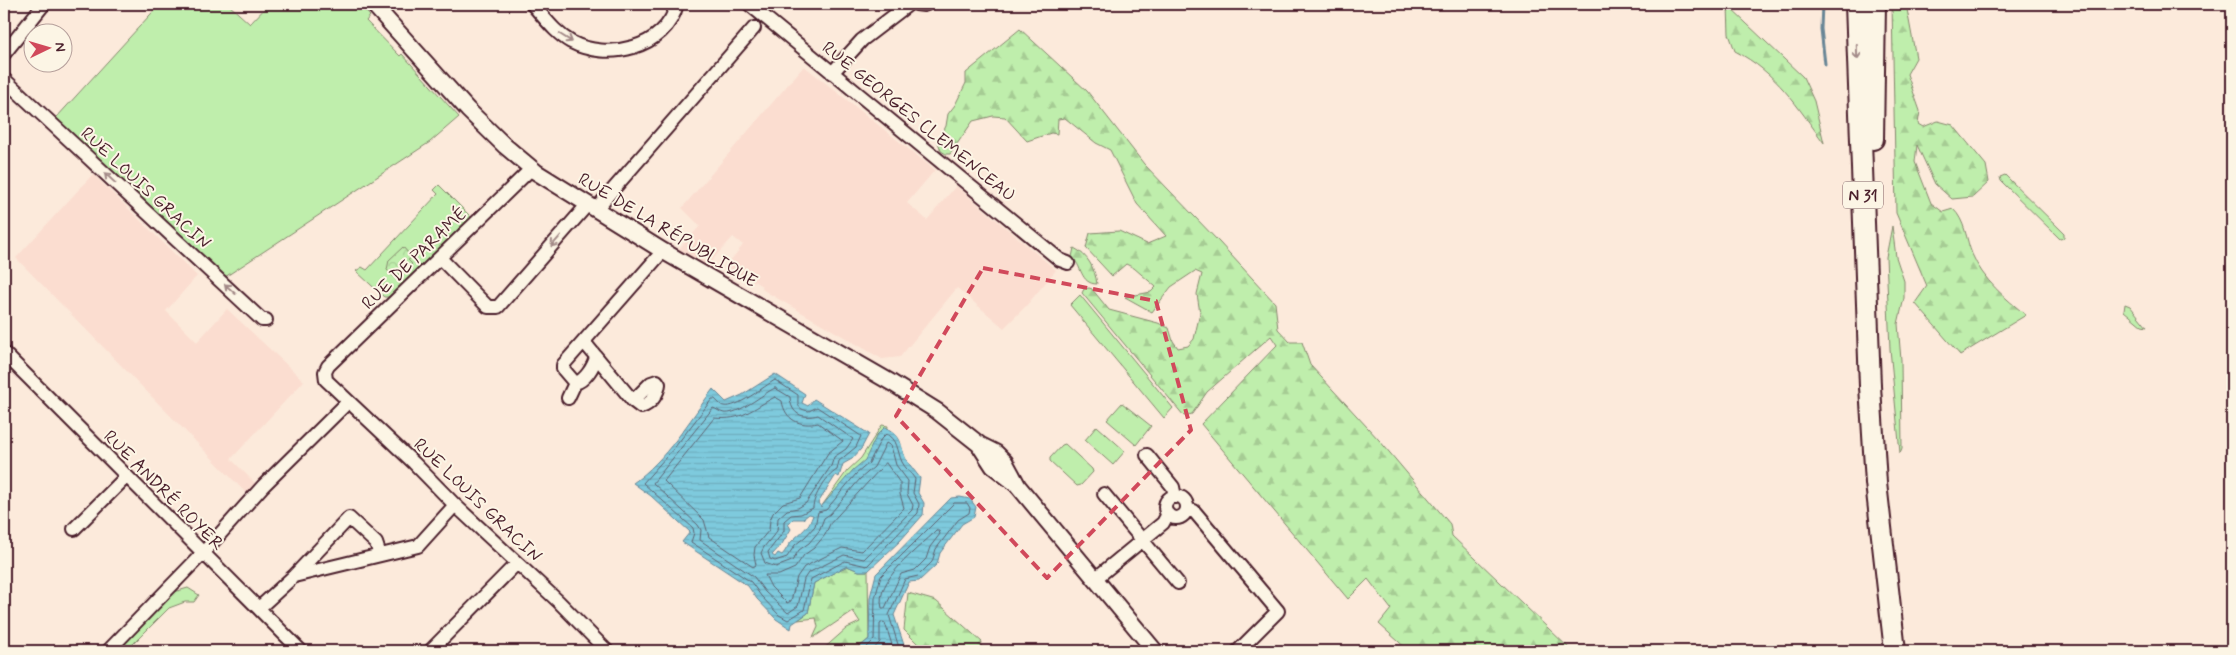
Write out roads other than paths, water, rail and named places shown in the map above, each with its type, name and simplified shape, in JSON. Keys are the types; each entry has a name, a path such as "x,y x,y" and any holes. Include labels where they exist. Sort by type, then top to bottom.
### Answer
{"main road":[{"name":"N 31","path":"1856,4 1870,386 1876,483 1895,651"},
{"name":"N 31","path":"1870,386 1875,4"}],"street":[{"path":"4,54 44,4"},
{"name":"RUE DE LA RÉPUBLIQUE","path":"373,4 468,110 504,146 532,168 663,251 937,411 980,445 996,453 1005,462 1018,486 1155,651"},
{"path":"532,4 565,38 592,50 605,51 632,48 650,40 664,27 677,4"},
{"name":"RUE GEORGES CLEMENCEAU","path":"749,4 1060,260 1068,263"},
{"path":"832,73 862,40 909,4"},
{"path":"916,4 927,4"},
{"path":"440,258 488,306 498,307 592,207 754,28"},
{"name":"RUE LOUIS GRACIN","path":"4,79 262,320 266,320"},
{"name":"RUE DE PARAMÉ","path":"324,375 328,366 532,168"},
{"path":"575,383 563,368 564,365 663,251"},
{"path":"584,342 634,401"},
{"name":"RUE ANDRÉ ROYER","path":"4,353 301,651"},
{"path":"568,398 575,383 579,382 594,365 596,357"},
{"name":"RUE LOUIS GRACIN","path":"324,375 326,380 348,402 559,602 607,651"},
{"path":"108,651 203,553 263,486 348,402"},
{"path":"1147,455 1173,487 1175,497"},
{"path":"74,529 126,477"},
{"path":"1104,494 1178,583"},
{"path":"1175,497 1184,500 1187,510"},
{"path":"1095,579 1163,523 1168,514 1166,503 1175,497"},
{"path":"294,576 418,546 455,505"},
{"path":"1168,514 1177,518 1183,516 1187,510"},
{"path":"1187,510 1194,511 1278,611 1238,651"},
{"path":"259,608 294,576 349,518 376,542 380,555"},
{"path":"430,651 517,563"}],"water":[{"path":"775,374 805,394 802,403 808,406 814,399 869,434 861,449 852,459 843,464 839,477 836,475 818,503 821,507 853,470 865,460 877,435 885,427 892,431 899,439 907,461 920,478 918,493 924,503 923,515 900,541 868,571 859,571 847,566 814,583 808,613 792,624 791,629 776,619 757,599 748,586 682,542 690,532 651,496 633,483 645,474 666,452 713,389 726,402 742,395","holes":["809,514 813,515 807,527 790,543 782,555 778,553 775,557 772,555 782,544 791,529 788,524 793,519 803,519"]},
{"path":"951,498 970,499 976,507 974,517 962,524 940,553 937,564 919,581 909,582 894,615 906,651 855,651 869,639 870,597 876,574"}],"waterway":[{"path":"1822,4 1821,29 1825,64"}]}
